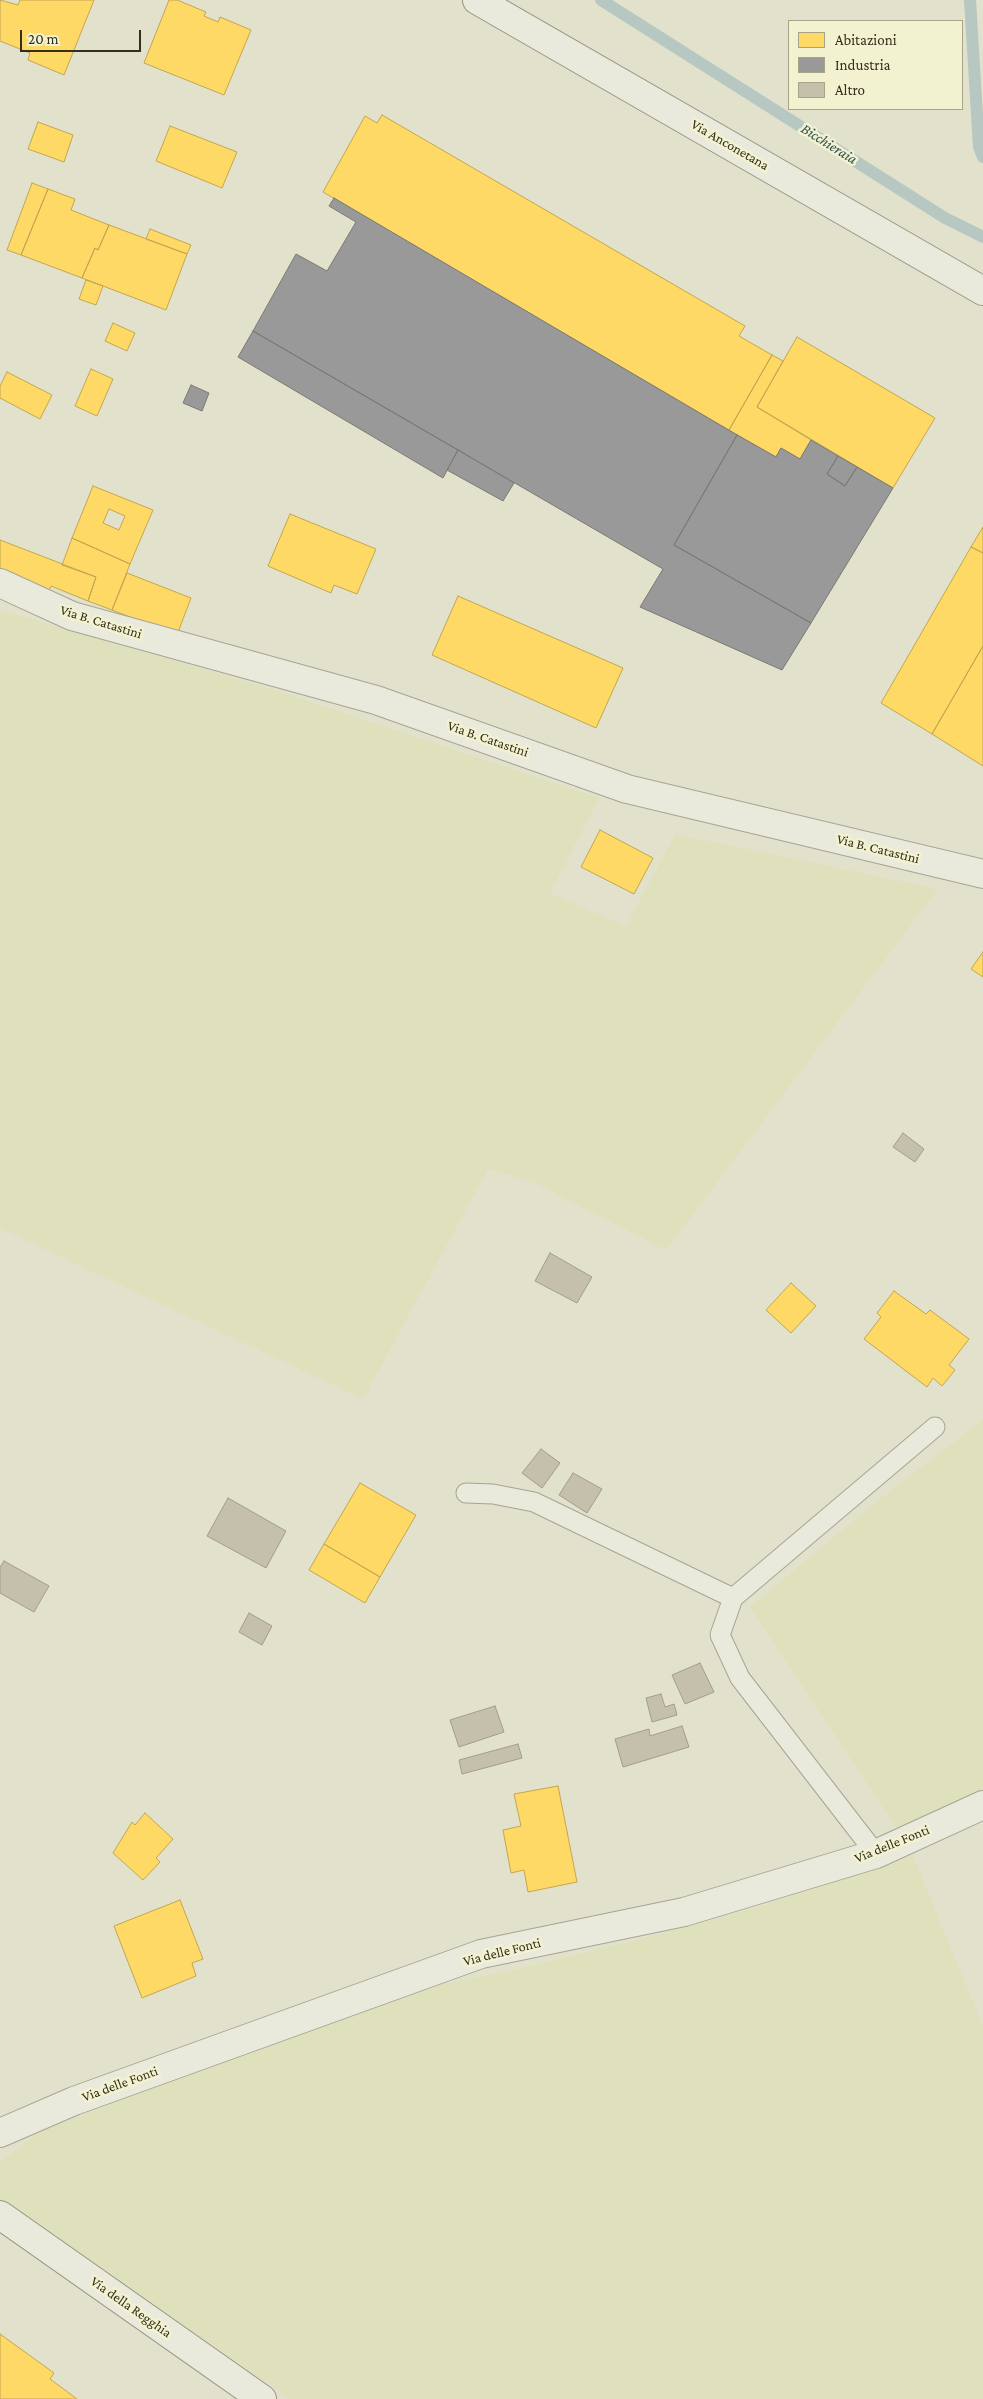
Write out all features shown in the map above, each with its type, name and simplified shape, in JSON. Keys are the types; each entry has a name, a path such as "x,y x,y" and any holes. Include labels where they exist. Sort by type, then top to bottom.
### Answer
{"street":[{"name":"Via Anconetana","path":"477,0 983,291"},
{"name":"Via B. Catastini","path":"0,583 72,616 376,700 627,789 983,874"},
{"name":"Via delle Fonti","path":"0,2133 74,2101 480,1954 684,1912 876,1854 983,1805"},
{"name":"Via della Regghia","path":"0,2215 262,2399"}],"lane":[{"path":"876,1854 740,1678 720,1635 733,1598 935,1426"},
{"path":"466,1493 493,1494 534,1502 733,1598"}],"green space":[{"path":"0,610 281,692 599,798 550,893 626,927 675,834 938,889 666,1250 531,1181 488,1169 363,1399 0,1228"},
{"path":"983,1420 983,1790 898,1830 750,1607 890,1491"},
{"path":"910,1849 983,2026 983,2399 290,2399 0,2199 0,2163 38,2132 337,2017 415,1990 513,1970 633,1941 754,1908 838,1880"}],"building: Abitazioni":[{"path":"0,0 18,5 20,0 94,0 64,75 28,60 30,53 0,41"},
{"path":"169,0 177,0 206,12 204,16 218,22 220,17 251,30 224,95 144,63"},
{"path":"382,115 745,326 739,336 772,355 729,430 323,192 365,116 377,123"},
{"path":"38,122 73,135 64,162 28,149"},
{"path":"170,126 237,152 222,188 156,161"},
{"path":"32,183 48,189 21,255 7,250"},
{"path":"48,189 75,199 71,210 109,225 98,250 95,248 82,278 21,255"},
{"path":"109,225 187,254 166,310 82,278 95,248 98,250"},
{"path":"150,229 191,245 187,254 146,239"},
{"path":"86,280 103,286 96,305 79,299"},
{"path":"113,323 135,333 127,351 105,341"},
{"path":"797,337 935,418 893,488 757,407"},
{"path":"772,355 783,361 757,407 811,440 800,459 781,448 776,457 729,430"},
{"path":"91,369 113,379 97,416 75,406"},
{"path":"7,372 52,395 40,419 0,398 0,386"},
{"path":"93,486 153,510 130,564 72,538","holes":["109,509 125,516 119,530 103,523"]},
{"path":"290,514 376,549 357,594 334,585 331,593 268,566"},
{"path":"983,527 983,553 971,547"},
{"path":"72,538 130,564 112,610 88,601 96,577 62,565"},
{"path":"0,540 96,577 88,601 51,586 46,598 0,581"},
{"path":"971,547 983,553 983,646 932,734 881,703"},
{"path":"127,573 191,598 177,635 112,610"},
{"path":"458,596 623,668 596,728 432,655"},
{"path":"983,646 983,766 932,734"},
{"path":"600,830 653,858 634,894 581,867"},
{"path":"983,952 983,977 971,969"},
{"path":"791,1283 816,1306 791,1333 766,1310"},
{"path":"894,1291 926,1314 930,1310 969,1339 949,1365 955,1370 942,1386 933,1378 927,1387 864,1339 881,1317 877,1313"},
{"path":"360,1483 416,1515 380,1577 324,1544"},
{"path":"324,1544 380,1577 365,1603 309,1570"},
{"path":"558,1786 577,1882 528,1892 524,1870 511,1873 503,1830 521,1826 514,1794"},
{"path":"145,1813 173,1839 156,1858 160,1862 143,1880 113,1853 132,1822 135,1825"},
{"path":"180,1900 203,1959 192,1963 196,1976 142,1998 114,1926"},
{"path":"0,2334 54,2373 50,2379 77,2399 0,2399"}],"building: Industria":[{"path":"334,198 737,435 674,545 811,623 782,670 640,607 663,569 253,331 296,254 327,271 356,222 329,206"},
{"path":"253,331 458,450 443,478 238,357"},
{"path":"191,385 209,393 202,411 183,403"},
{"path":"737,435 776,457 781,448 800,459 811,440 838,456 827,474 845,486 857,467 893,488 811,623 674,545"},
{"path":"458,450 514,483 503,501 447,470"},
{"path":"838,456 857,467 845,486 827,474"}],"building: Altro":[{"path":"903,1133 924,1149 915,1162 893,1147"},
{"path":"550,1253 592,1277 577,1303 535,1281"},
{"path":"541,1449 560,1463 542,1488 522,1473"},
{"path":"573,1473 602,1489 587,1513 559,1495"},
{"path":"228,1498 286,1531 266,1568 207,1536"},
{"path":"4,1561 49,1586 34,1612 0,1593 0,1567"},
{"path":"249,1613 272,1626 262,1645 239,1632"},
{"path":"700,1663 714,1692 685,1704 672,1675"},
{"path":"661,1694 665,1707 674,1704 677,1715 652,1722 646,1698"},
{"path":"495,1706 504,1732 459,1747 450,1720"},
{"path":"682,1726 689,1747 623,1767 615,1739 649,1729 650,1736"},
{"path":"518,1744 522,1758 462,1774 459,1760"}],"waterway":[{"name":"Bicchieraia","path":"601,0 945,218 983,237"},
{"path":"970,0 979,147 983,157"}]}
